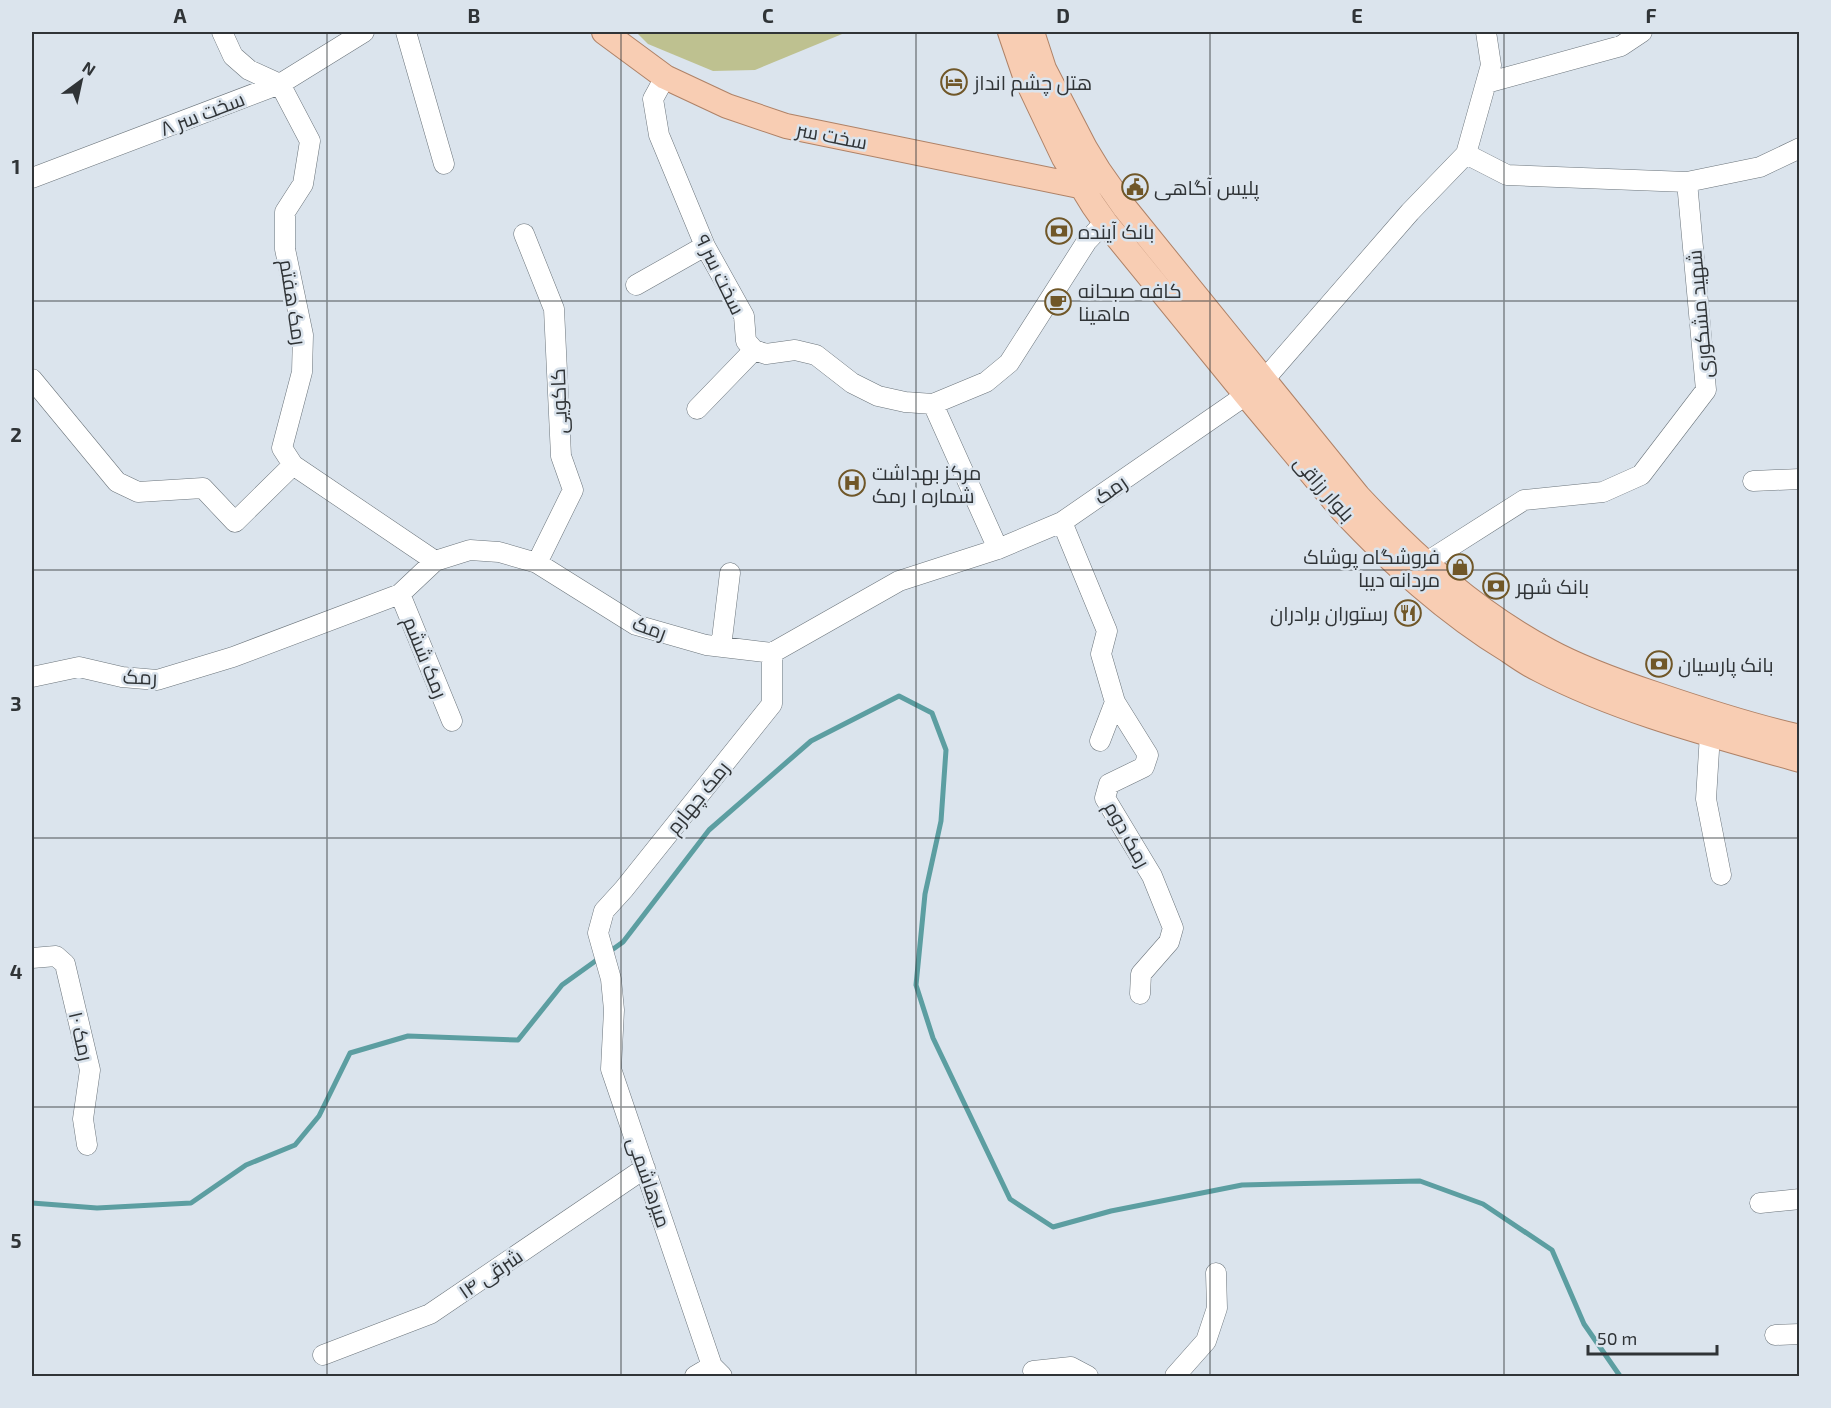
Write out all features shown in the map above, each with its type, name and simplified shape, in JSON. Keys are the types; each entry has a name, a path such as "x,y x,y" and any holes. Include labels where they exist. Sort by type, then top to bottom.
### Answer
{"main road":[{"name":"سخت سر","path":"604,32 665,77 727,106 786,126 1090,178"},
{"name":"بلوار رزاقی","path":"1010,32 1025,76 1064,158 1125,208 1342,510 1382,552 1426,591 1480,633 1539,670 1600,697 1710,734 1789,738"},
{"name":"بلوار رزاقی","path":"1032,32 1044,69 1085,148 1090,178 1105,222 1255,388 1397,537 1425,563 1492,616 1549,652 1618,681 1789,738 1800,760"},
{"path":"1105,222 1108,209 1114,205 1125,208"},
{"path":"1789,738 1800,768"}],"street":[{"path":"222,32 233,56 249,70 280,84"},
{"name":"سخت سر ۸","path":"32,178 280,84 364,32"},
{"path":"406,32 444,164"},
{"path":"1255,388 1410,212 1466,154 1491,65 1486,32"},
{"path":"1486,83 1621,46 1642,32"},
{"name":"سخت سر ۹","path":"665,77 653,99 659,135 705,246 744,316 746,341 754,351"},
{"name":"رمک هفتم","path":"280,84 310,141 303,184 285,212 285,249 303,335 302,372 282,448 293,465"},
{"path":"1466,154 1507,175 1687,182 1760,167 1800,148"},
{"name":"شهید مشکوری","path":"1425,563 1524,500 1603,492 1641,475 1706,390 1687,182"},
{"path":"697,409 754,351 766,354 795,350 816,355 852,383 878,396 905,402 933,404 986,382 1009,363 1087,241 1105,222"},
{"name":"کاکویی","path":"524,234 554,309 561,456 573,490 537,563"},
{"path":"636,285 705,246"},
{"path":"32,380 117,482 138,492 203,488 235,522 293,465 435,561"},
{"name":"رمک","path":"32,677 79,667 122,677 157,680 233,657 400,594 435,561 470,550 499,552 537,563 636,625 706,645 772,653 899,581 998,549 1062,522 1255,388"},
{"path":"933,404 998,549"},
{"path":"1753,481 1800,479"},
{"name":"رمک دوم","path":"1062,522 1107,631 1101,654 1115,702 1149,755 1144,767 1109,784 1105,798 1152,876 1173,928 1169,942 1141,974 1140,994"},
{"path":"720,647 730,573"},
{"name":"رمک ششم","path":"400,594 452,721"},
{"name":"رمک چهارم","path":"598,933 604,911 772,704 772,653"},
{"path":"1100,741 1115,702"},
{"path":"1710,734 1706,799 1721,875"},
{"name":"میرهاشمی","path":"598,933 611,980 615,1010 611,1069 717,1371"},
{"name":"رمک ۱۰","path":"32,958 56,956 65,964 90,1070 83,1119 87,1145"},
{"name":"شرقی ۱۴","path":"323,1355 430,1314 645,1168"},
{"path":"1760,1203 1800,1199"},
{"path":"1175,1377 1206,1341 1217,1308 1216,1273"},
{"path":"1775,1335 1800,1335"},
{"path":"1033,1371 1071,1367 1088,1377"},
{"path":"695,1377 717,1371"}],"green space":[{"path":"636,32 847,32 755,70 713,71 648,44"}],"waterway":[{"path":"609,952 623,942 709,830 811,741 899,696 932,713 946,750 941,821 925,894 916,985 933,1038 1010,1199 1053,1227 1111,1211 1242,1185 1420,1181 1483,1204 1552,1250 1584,1324 1620,1376"},
{"path":"32,1203 97,1208 191,1203 246,1165 295,1145 319,1116 350,1053 408,1036 518,1040 562,985 601,957"}],"place":[{"name":"هتل چشم انداز","path":"954,82"},
{"name":"پلیس آگاهی","path":"1135,187"},
{"name":"بانک آینده","path":"1059,231"},
{"name":"کافه صبحانه ماهینا","path":"1058,302"},
{"name":"مرکز بهداشت شماره ۱ رمک","path":"852,483"},
{"name":"فروشگاه پوشاک مردانه دیبا","path":"1460,567"},
{"name":"بانک شهر","path":"1496,586"},
{"name":"رستوران برادران","path":"1408,613"},
{"name":"بانک پارسیان","path":"1659,664"}]}
